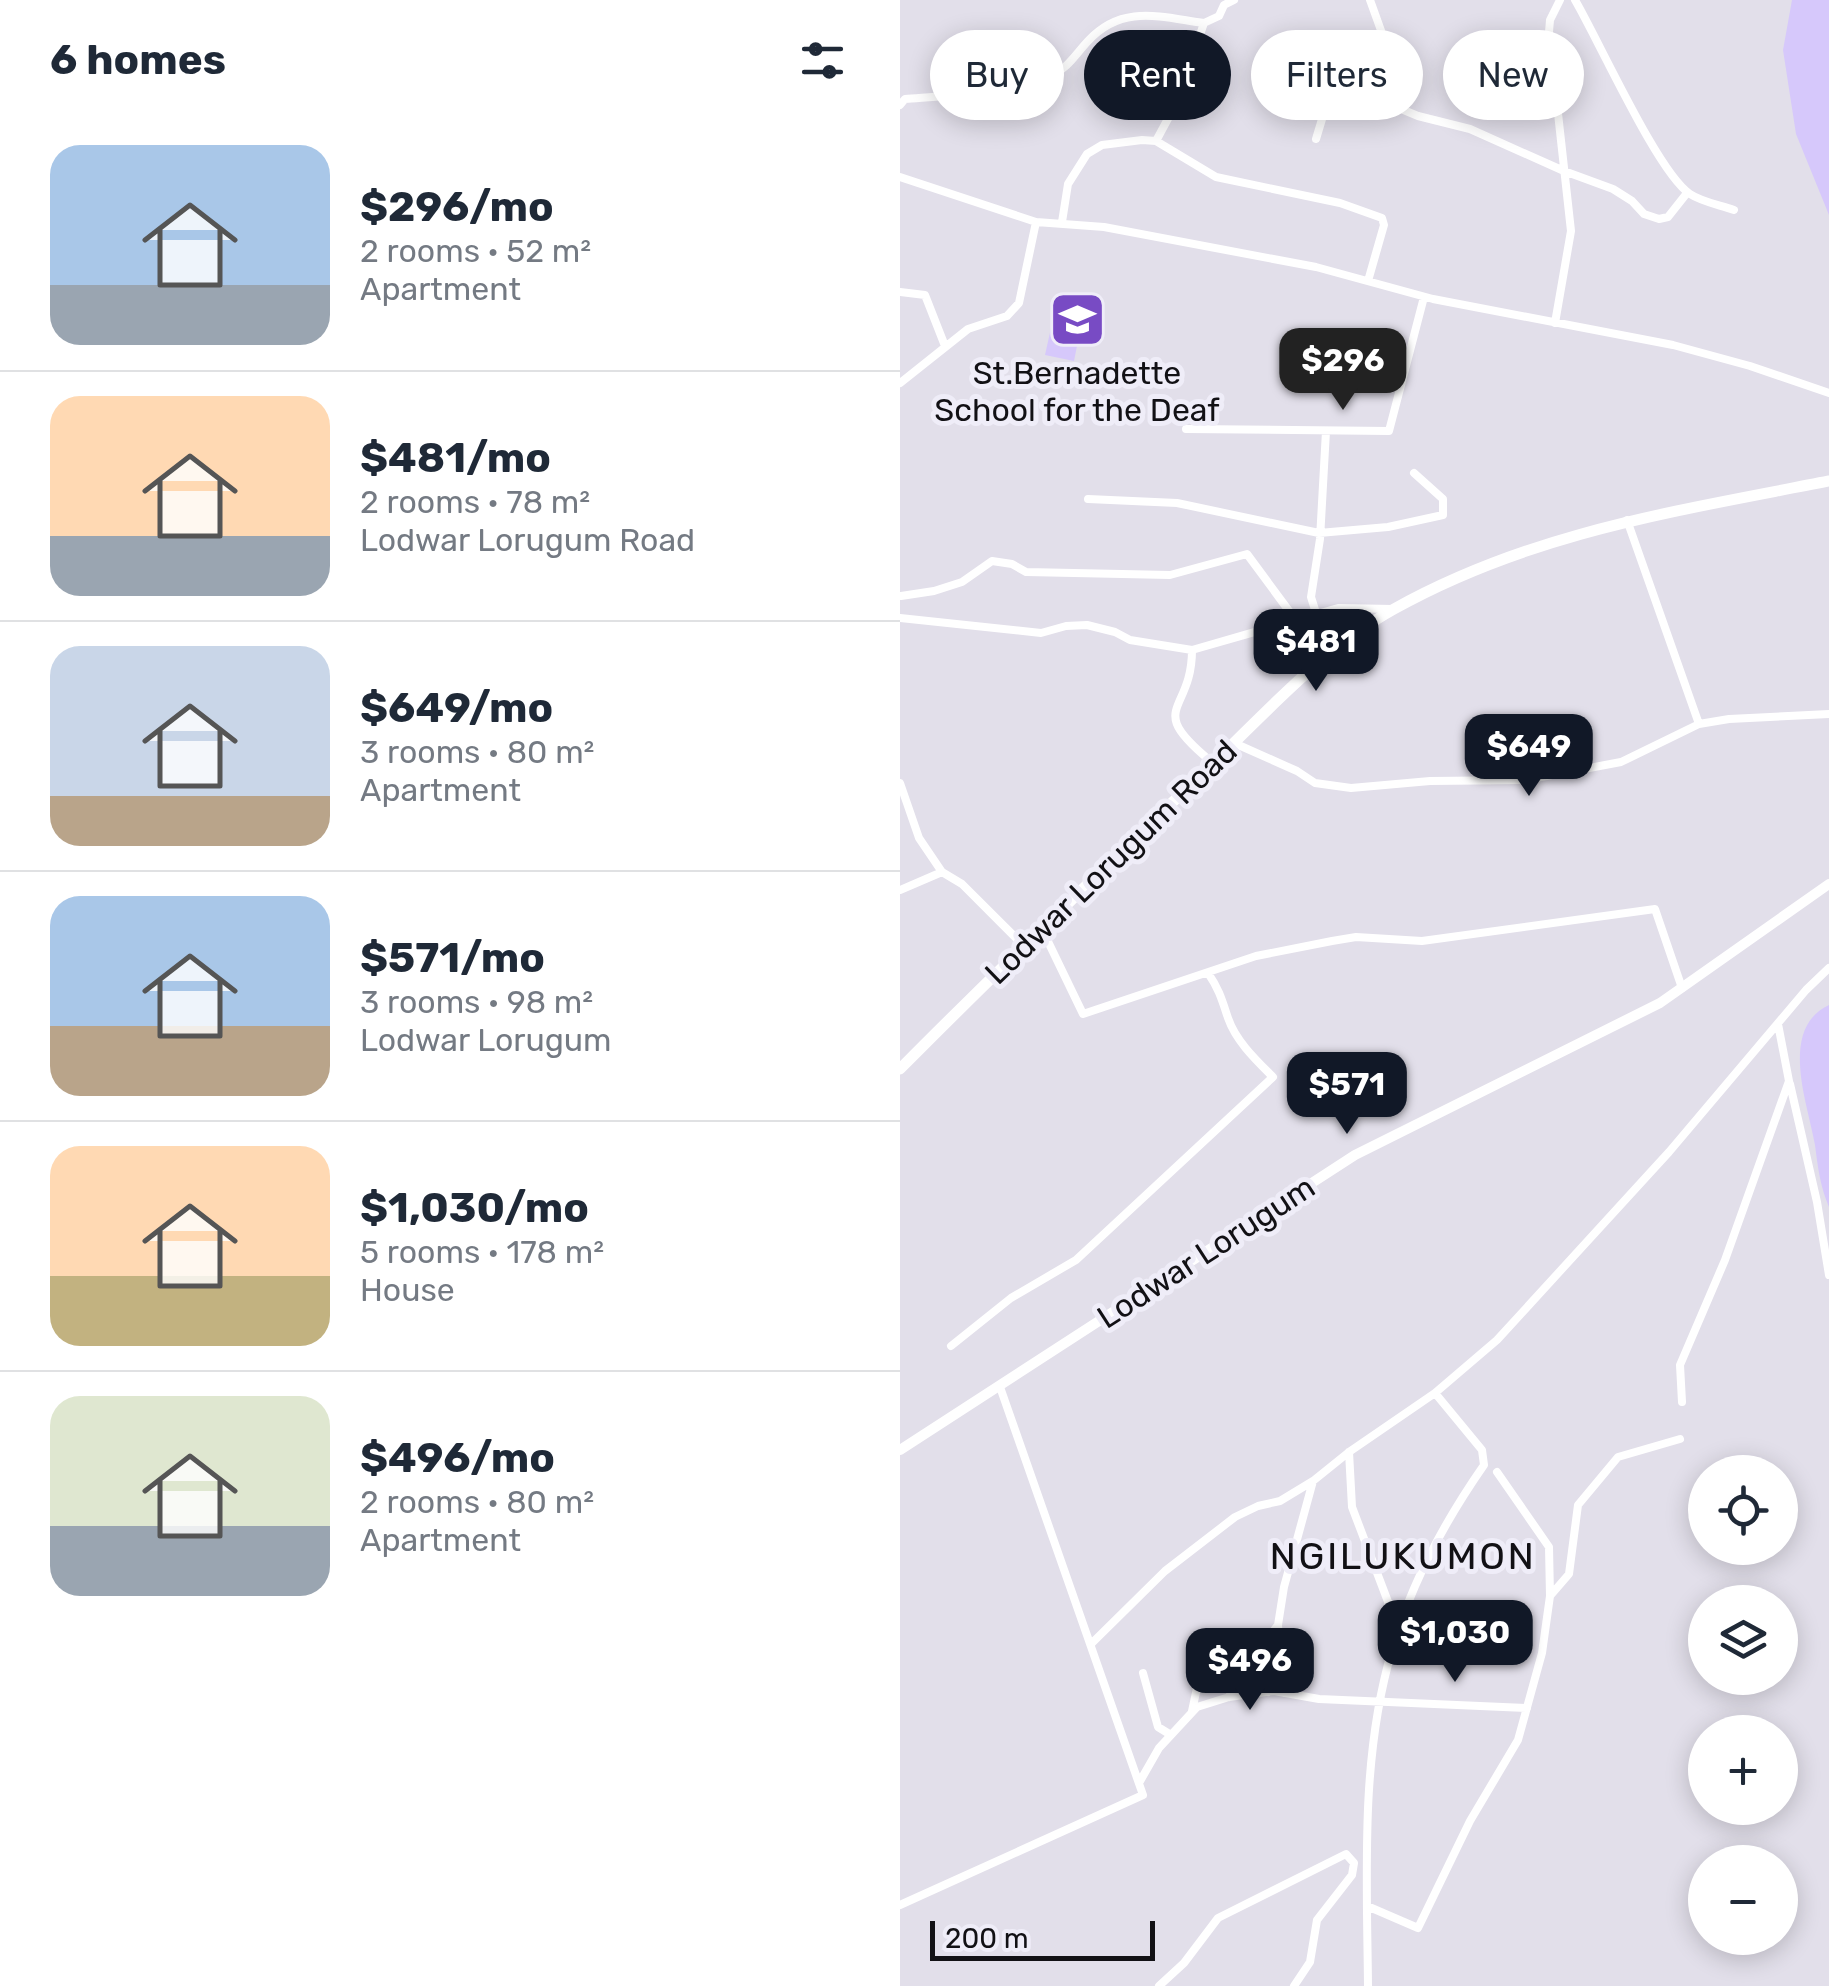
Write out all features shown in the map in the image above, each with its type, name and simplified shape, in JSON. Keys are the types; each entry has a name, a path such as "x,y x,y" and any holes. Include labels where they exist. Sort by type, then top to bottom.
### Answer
{"main road":[{"name":"Lodwar Lorugum Road","path":"900,1069 1234,743 1337,648 1393,609 1474,570 1586,530 1829,482"}],"street":[{"path":"900,105 905,100 1023,87 1051,77 1074,62 1088,41 1112,20 1132,15 1204,23 1219,16 1224,4 1234,0"},
{"path":"1370,0 1381,30"},
{"path":"1555,323 1571,230 1549,32 1560,0"},
{"path":"1575,0 1653,145 1687,193 1734,210"},
{"path":"1156,141 1177,102 1204,23"},
{"path":"1423,117 1470,129 1613,189 1644,214 1659,219 1672,215 1687,193"},
{"path":"1316,139 1322,120"},
{"path":"1062,222 1068,184 1087,154 1113,142 1156,141 1216,177 1340,203 1382,218 1384,225 1368,281"},
{"path":"900,177 1036,222 1062,222 1180,240 1424,297 1673,345 1829,393"},
{"path":"900,382 968,329 1014,312 1036,222"},
{"path":"900,292 925,295 945,346"},
{"path":"1186,428 1382,432 1391,428 1424,297"},
{"path":"1317,616 1311,597 1326,432"},
{"path":"1088,498 1177,503 1319,533 1388,526 1443,514 1444,499 1414,473"},
{"path":"1627,520 1699,724"},
{"path":"900,596 962,582 992,561 1012,564 1026,572 1170,575 1247,554 1295,619"},
{"path":"900,618 1041,633 1066,626 1087,626 1116,632 1130,640 1192,650 1338,608 1393,609"},
{"path":"1192,650 1192,672 1174,710 1177,728 1184,740 1213,764"},
{"path":"1234,743 1315,783 1352,788 1430,781 1525,780 1621,762 1699,724 1729,718 1829,714"},
{"path":"900,783 912,823 942,872 962,884 1023,945"},
{"path":"900,890 942,872"},
{"name":"Lodwar Lorugum","path":"900,1450 1368,1147 1634,1018 1829,884"},
{"path":"1042,927 1083,1014 1256,956 1356,937 1422,940 1654,908 1682,988"},
{"path":"1092,1643 1138,1595 1235,1516 1280,1501 1313,1481 1435,1393 1497,1340 1829,968"},
{"path":"951,1346 1011,1298 1076,1260 1273,1076 1246,1050 1228,1018 1224,996 1208,973"},
{"path":"1778,1024 1818,1202 1829,1275"},
{"path":"1682,1402 1680,1365 1725,1260 1789,1080"},
{"path":"900,1905 1143,1795 1000,1387"},
{"path":"1368,1986 1370,1789 1382,1700 1399,1631 1422,1572 1454,1507 1484,1465 1482,1450 1435,1393"},
{"path":"1550,1596 1569,1574 1578,1505 1618,1457 1680,1439"},
{"path":"1349,1452 1352,1508 1399,1631"},
{"path":"1367,1906 1418,1928 1470,1821 1518,1740 1542,1653 1550,1596 1549,1547 1497,1472"},
{"path":"1284,1693 1278,1624 1313,1481"},
{"path":"1229,1697 1240,1674 1278,1624"},
{"path":"1191,1712 1203,1660 1219,1661 1268,1692"},
{"path":"1143,1673 1158,1727 1171,1735"},
{"path":"1139,1783 1159,1748 1197,1706 1229,1697 1268,1692 1319,1699 1527,1708"},
{"path":"1160,1986 1184,1963 1218,1918 1346,1854 1353,1860 1354,1872 1319,1917 1310,1962 1294,1986"}],"shaded area":[{"path":"1792,0 1829,0 1829,215 1796,134 1783,50"},
{"path":"1055,310 1083,316 1074,361 1045,355"},
{"path":"1829,1005 1829,1207 1803,1089 1800,1049 1813,1016"}],"place":[{"name":"St.Bernadette School for the Deaf","path":"1077,319"}],"district":[{"name":"NGILUKUMON","path":"1403,1556"}]}
